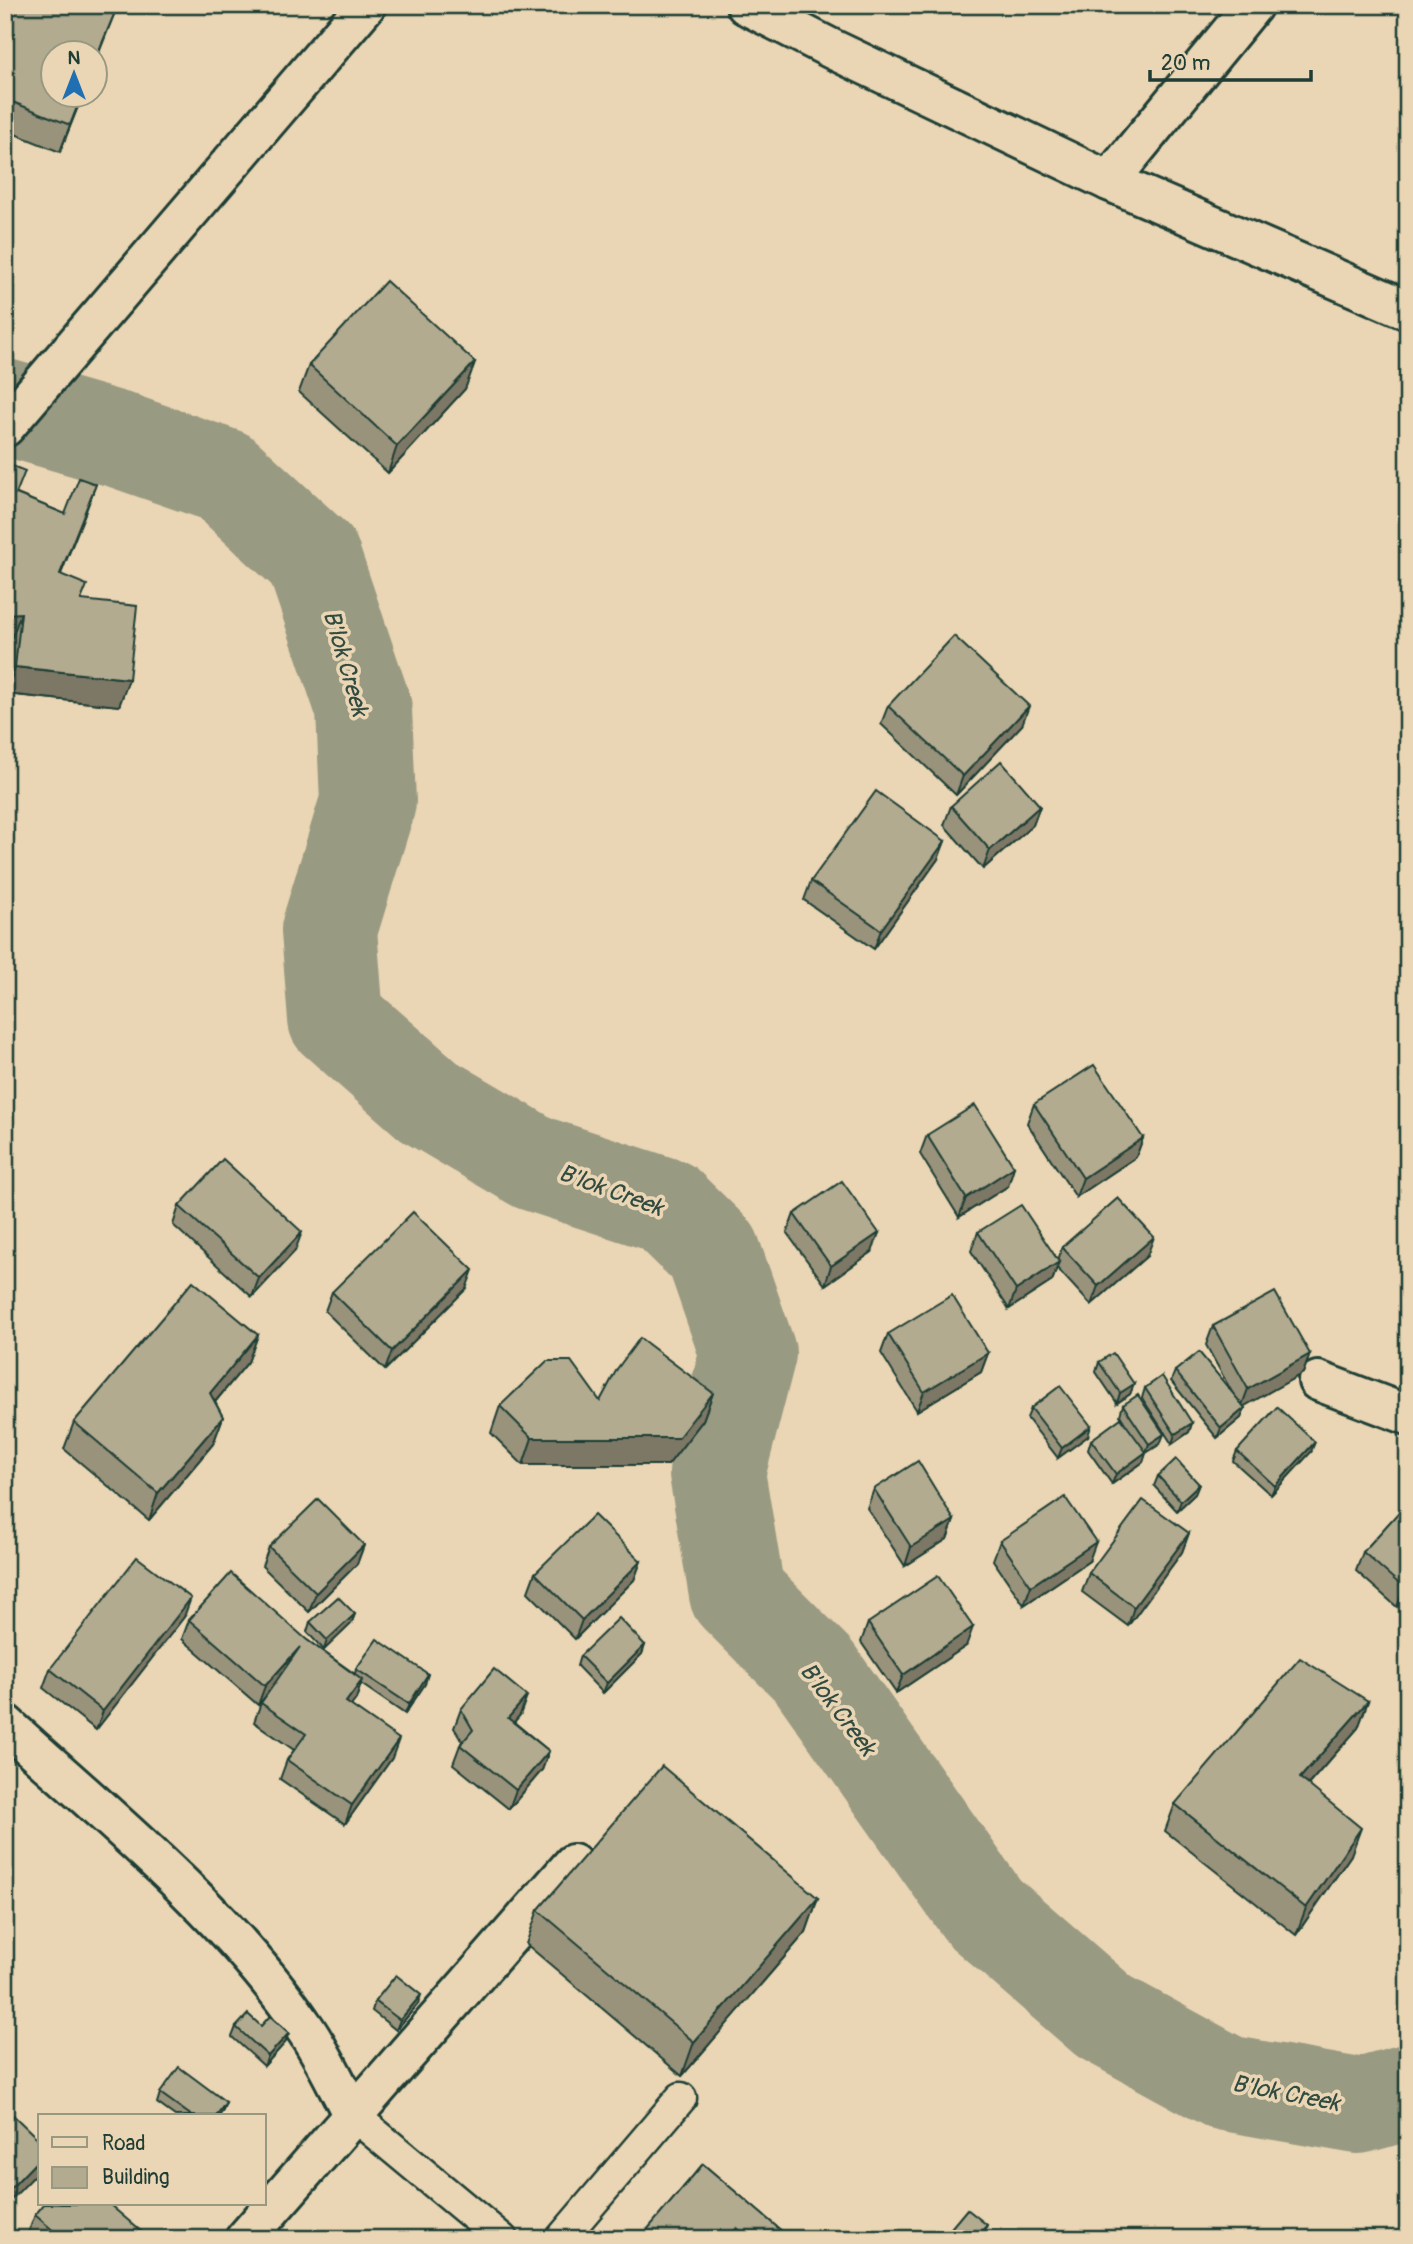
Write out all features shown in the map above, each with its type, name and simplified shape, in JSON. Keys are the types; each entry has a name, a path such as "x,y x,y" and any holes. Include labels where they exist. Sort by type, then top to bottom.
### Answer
{"street":[{"path":"5,427 366,5"},
{"path":"746,5 832,50 1109,181 1408,310"},
{"path":"1109,181 1253,5"},
{"path":"1318,1381 1408,1415"},
{"path":"5,1724 183,1887 263,1972 305,2028 353,2115"},
{"path":"245,2239 573,1864"}],"lane":[{"path":"561,2239 681,2098"},
{"path":"353,2115 502,2239"}],"building":[{"path":"5,5 99,5 115,12 104,38 38,38 38,108 77,108 70,125 5,99"},
{"path":"386,281 475,362 397,446 309,365"},
{"path":"5,463 25,471 16,494 65,514 79,478 96,484 60,574 87,585 81,600 137,606 129,679 15,667 21,613 5,614"},
{"path":"954,636 1029,706 963,776 888,706"},
{"path":"1001,761 1040,806 990,850 951,806"},
{"path":"876,791 945,841 881,930 811,881"},
{"path":"1094,1065 1143,1138 1083,1178 1034,1104"},
{"path":"975,1105 1014,1167 966,1198 927,1135"},
{"path":"223,1159 302,1232 259,1278 179,1206"},
{"path":"842,1181 879,1233 831,1266 794,1214"},
{"path":"1118,1198 1154,1237 1098,1286 1062,1247"},
{"path":"1021,1205 1059,1262 1016,1290 978,1232"},
{"path":"413,1212 473,1270 392,1351 332,1292"},
{"path":"193,1281 258,1335 210,1393 223,1417 158,1493 74,1422"},
{"path":"1275,1292 1310,1354 1248,1389 1213,1326"},
{"path":"952,1295 988,1353 924,1392 888,1334"},
{"path":"640,1338 713,1393 678,1438 532,1438 500,1406 547,1361 571,1361 600,1401 617,1369"},
{"path":"1199,1352 1245,1408 1221,1428 1175,1371"},
{"path":"1113,1353 1134,1384 1120,1393 1099,1362"},
{"path":"1162,1376 1192,1423 1175,1434 1145,1388"},
{"path":"1060,1386 1091,1426 1062,1448 1031,1408"},
{"path":"1138,1395 1164,1434 1149,1444 1123,1405"},
{"path":"1277,1407 1315,1442 1275,1486 1237,1451"},
{"path":"1121,1418 1146,1452 1116,1474 1091,1440"},
{"path":"1176,1459 1199,1484 1181,1501 1158,1476"},
{"path":"918,1461 954,1520 911,1547 874,1489"},
{"path":"1065,1497 1096,1542 1031,1586 1000,1541"},
{"path":"318,1499 364,1545 316,1593 269,1547"},
{"path":"1143,1500 1189,1533 1134,1607 1089,1573"},
{"path":"1408,1502 1408,1584 1404,1588 1363,1552"},
{"path":"594,1515 641,1561 582,1620 535,1573"},
{"path":"137,1557 191,1598 103,1711 50,1669"},
{"path":"231,1573 307,1640 362,1680 346,1702 399,1739 352,1805 287,1760 306,1734 261,1703 300,1647 265,1686 189,1620"},
{"path":"938,1576 973,1627 903,1675 868,1623"},
{"path":"338,1597 355,1614 327,1640 310,1622"},
{"path":"619,1618 645,1645 607,1683 580,1656"},
{"path":"377,1639 428,1674 409,1704 356,1669"},
{"path":"1300,1658 1368,1701 1300,1778 1361,1828 1306,1908 1175,1804"},
{"path":"494,1669 527,1696 508,1718 549,1751 516,1790 460,1745 473,1730 461,1709"},
{"path":"662,1766 818,1898 694,2042 538,1910"},
{"path":"396,1975 421,1995 400,2020 375,2001"},
{"path":"248,2014 261,2026 270,2016 289,2033 268,2056 236,2027"},
{"path":"179,2067 226,2102 217,2114 189,2114 160,2093"},
{"path":"11,2113 38,2139 38,2160 5,2194 5,2119"},
{"path":"703,2164 791,2239 750,2239 737,2228 727,2239 643,2239 641,2237"},
{"path":"42,2206 111,2206 150,2239 63,2239 35,2215"},
{"path":"967,2209 987,2225 975,2239 942,2239"}],"waterway":[{"name":"B'lok Creek","path":"5,407 123,441 224,476 313,558 364,709 368,802 329,930 336,1019 429,1101 534,1163 666,1206 713,1252 748,1353 717,1473 737,1594 814,1671 984,1912 1105,2017 1226,2083 1358,2106 1408,2092"}]}
